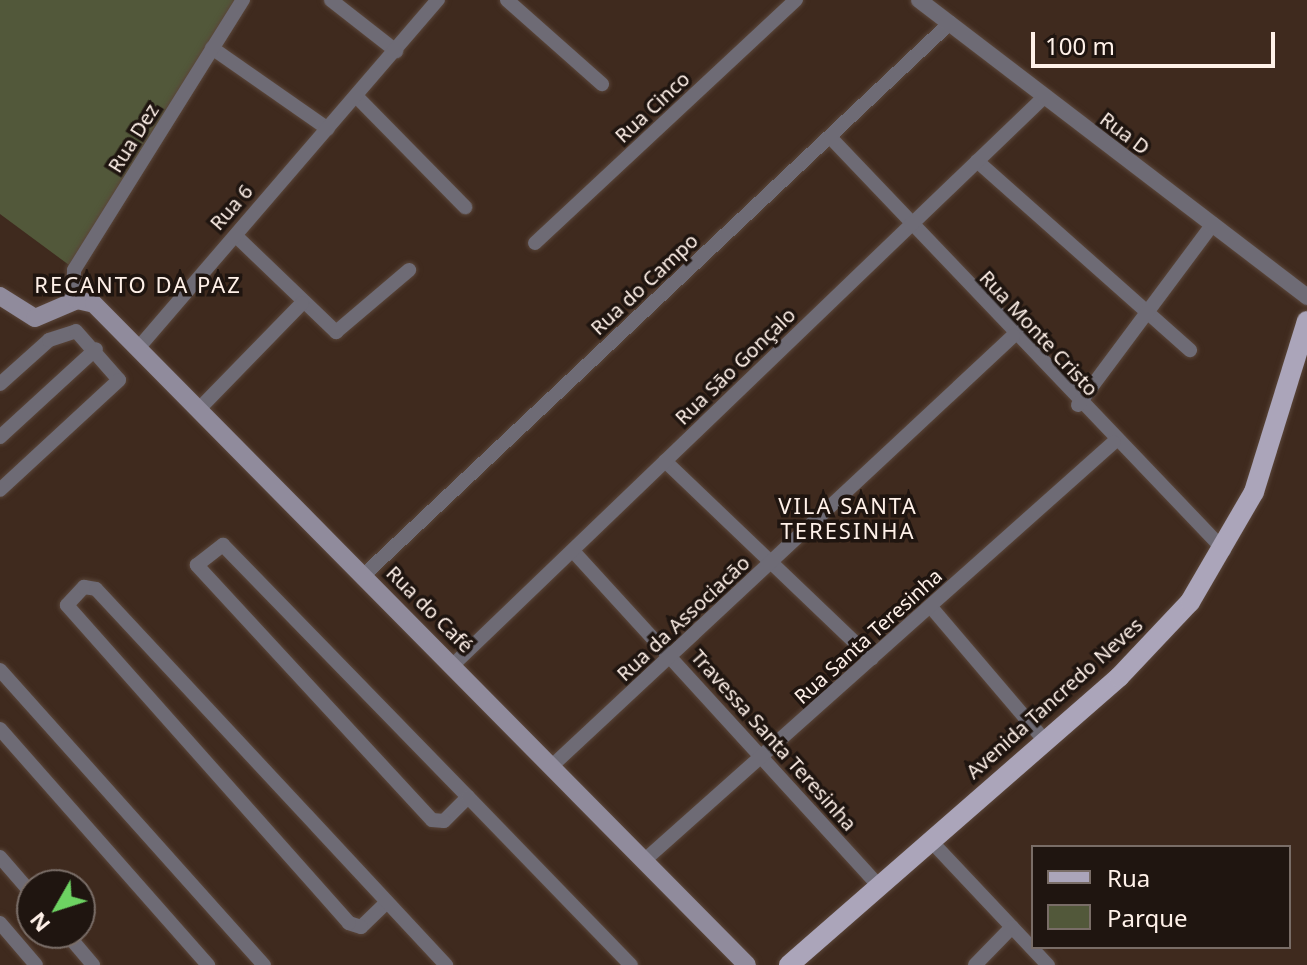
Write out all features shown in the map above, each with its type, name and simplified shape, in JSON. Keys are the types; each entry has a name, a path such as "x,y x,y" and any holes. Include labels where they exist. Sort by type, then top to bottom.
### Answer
{"main road":[{"path":"0,296 35,318 72,301"},
{"name":"Rua do Café","path":"72,301 94,304 140,346 647,858 747,965"},
{"name":"Avenida Tancredo Neves","path":"789,965 1150,647 1224,550 1278,429 1307,321"}],"street":[{"name":"Rua Dez","path":"72,301 74,270 243,0"},
{"path":"331,0 396,51"},
{"name":"Rua 6","path":"140,346 438,0"},
{"path":"507,0 602,84"},
{"name":"Rua Cinco","path":"535,243 796,0"},
{"name":"Rua D","path":"919,0 1307,297"},
{"name":"Rua do Campo","path":"365,574 950,23"},
{"path":"212,48 328,129"},
{"path":"356,96 465,207"},
{"name":"Rua São Gonçalo","path":"454,664 1044,97"},
{"name":"Rua Monte Cristo","path":"830,137 1078,405 1224,550"},
{"path":"977,161 1190,350"},
{"path":"1078,405 1213,224"},
{"path":"236,236 302,303 336,332 409,270"},
{"path":"201,407 302,303"},
{"path":"0,384 54,336 76,331 96,349 119,380 0,490"},
{"name":"Rua da Associacão","path":"554,764 1013,336"},
{"path":"0,437 96,349"},
{"name":"Rua Santa Teresinha","path":"647,858 1114,442"},
{"path":"665,461 872,659"},
{"path":"468,797 444,821 432,820 197,565 223,545 468,797 631,965"},
{"name":"Travessa Santa Teresinha","path":"573,551 879,886"},
{"path":"387,902 361,927 349,923 67,605 84,587 96,589 446,965"},
{"path":"931,607 1045,741"},
{"path":"0,670 264,965"},
{"path":"0,729 208,965"},
{"path":"930,840 1031,947"},
{"path":"0,857 16,876"},
{"path":"0,923 36,965"},
{"path":"975,965 1012,927"},
{"path":"80,949 93,965"},
{"path":"1033,949 1048,965"}],"green space":[{"path":"0,0 238,0 69,265 0,214"}],"district":[{"name":"RECANTO DA PAZ","path":"138,285"},
{"name":"VILA SANTA TERESINHA","path":"848,518"}]}
